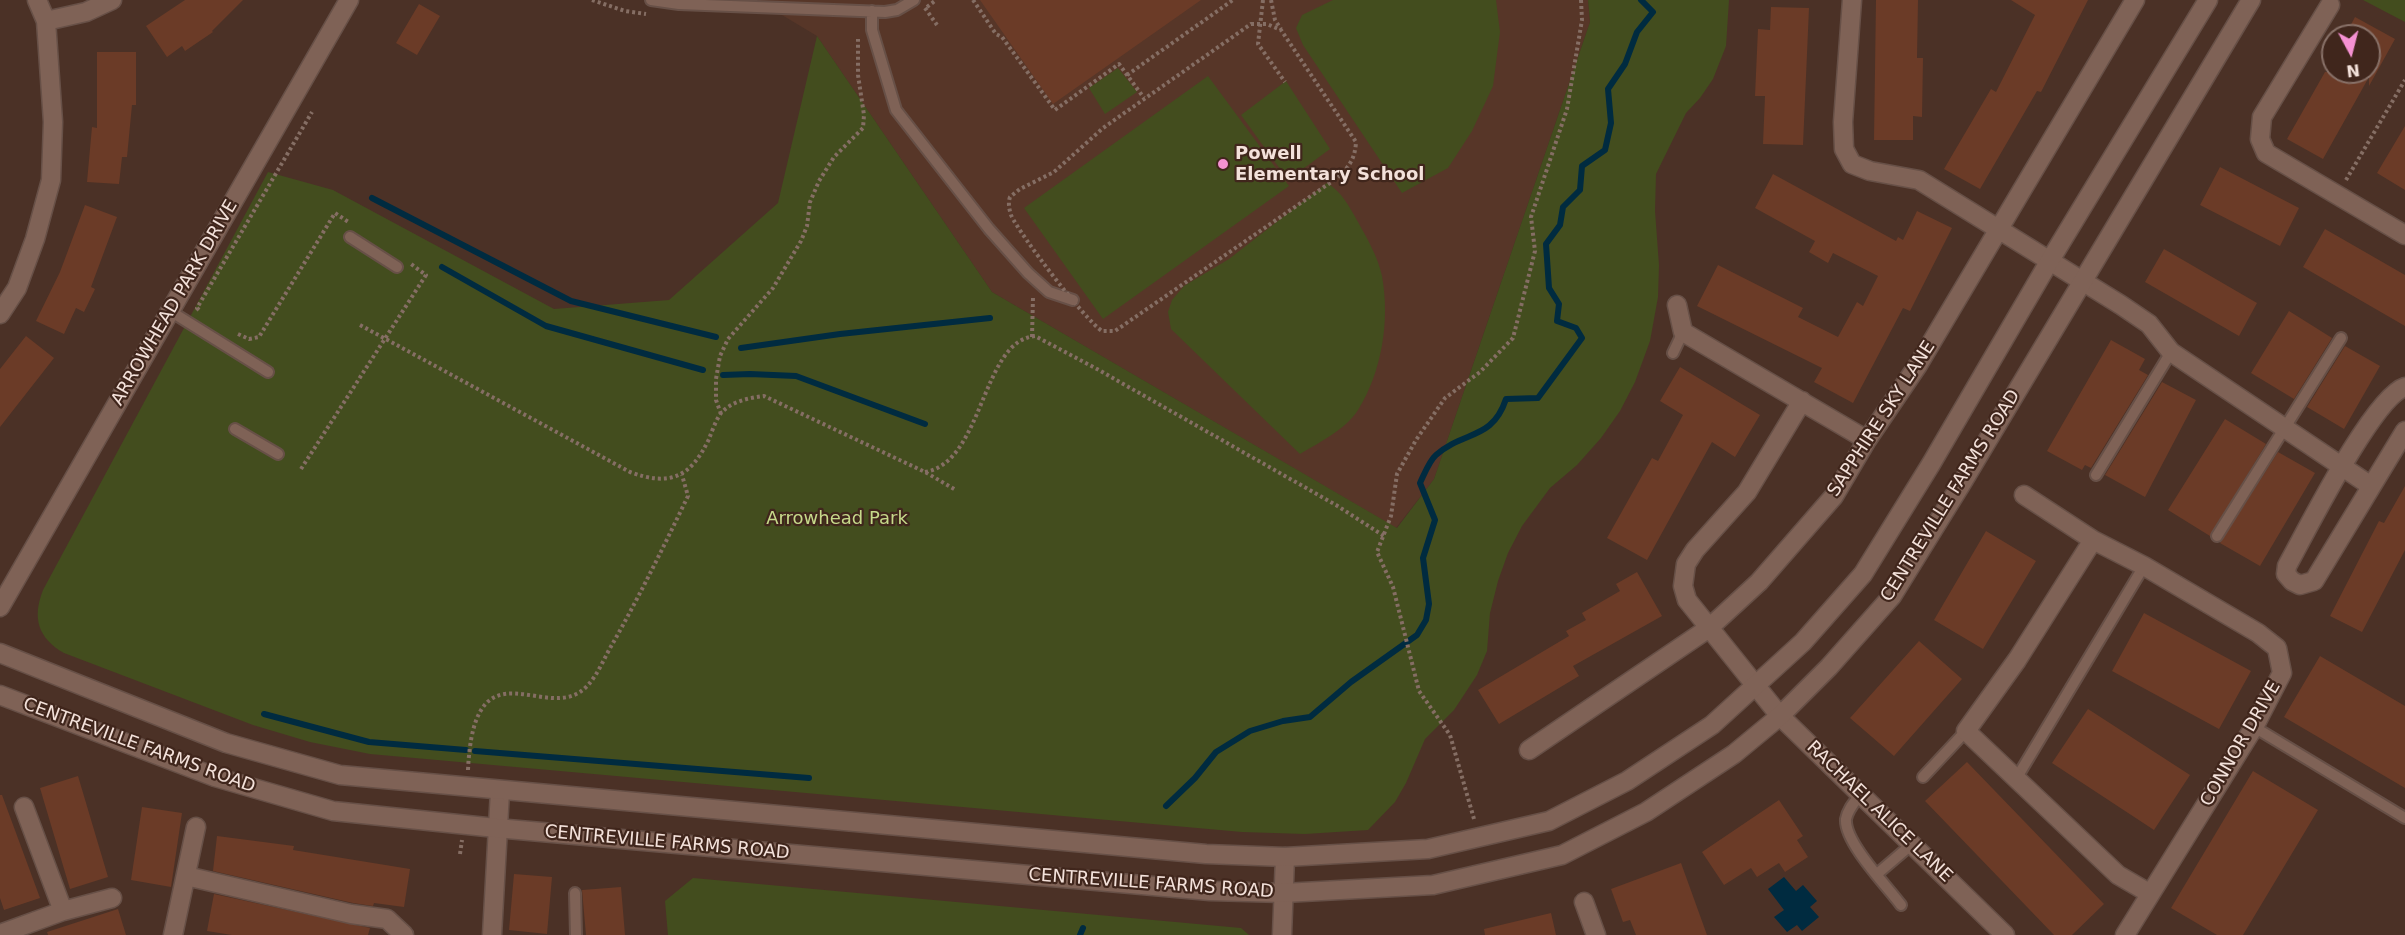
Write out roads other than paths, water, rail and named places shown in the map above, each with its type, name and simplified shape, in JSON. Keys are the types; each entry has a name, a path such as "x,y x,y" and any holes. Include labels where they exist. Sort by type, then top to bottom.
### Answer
{"street":[{"path":"0,314 17,288 35,239 51,180 53,122 46,21 37,0"},
{"path":"46,21 86,12 112,0"},
{"name":"ARROWHEAD PARK DRIVE","path":"0,607 349,0"},
{"path":"1851,0 1843,122 1844,149 1852,164 1870,171 1891,173 1918,180 1998,228 2149,324 2171,352 2371,486"},
{"name":"SAPPHIRE SKY LANE","path":"1529,750 1709,628 1759,582 1834,496 1867,440 1918,365 2135,0"},
{"name":"CENTREVILLE FARMS ROAD","path":"0,653 238,747 340,775 1206,854 1285,857 1428,849 1549,821 1627,781 1712,725 1803,642 1863,574 2208,0"},
{"name":"CENTREVILLE FARMS ROAD","path":"0,695 215,777 333,811 463,825 1210,891 1284,893 1432,885 1562,855 1646,812 1734,754 1780,716 1829,667 1892,596 2251,0"},
{"path":"2330,5 2262,117 2260,139 2266,153 2405,235"},
{"path":"1677,305 1683,332 1867,440"},
{"path":"2405,387 2387,398 2341,466 2287,566 2286,574 2292,581 2300,585 2314,581 2405,431"},
{"name":"RACHAEL ALICE LANE","path":"1802,401 1747,492 1695,550 1686,564 1683,586 1687,600 1780,716 2005,935"},
{"name":"CONNOR DRIVE","path":"2024,495 2093,540 2144,566 2258,633 2277,648 2282,673 2254,728 2149,893 2129,934"},
{"path":"2093,540 2017,660 1966,730 2118,875 2149,893"},
{"path":"492,935 496,828 500,790"},
{"path":"24,807 63,911"},
{"path":"173,935 196,827"},
{"path":"1282,935 1285,857"},
{"path":"186,876 351,914 387,919 404,935"},
{"path":"0,934 63,911 112,898"},
{"path":"1584,902 1596,935"}],"lane":[{"path":"651,0 679,4 860,11 897,10 914,0"},
{"path":"872,11 872,30 896,110 989,229 1035,279 1049,292 1073,300"},
{"path":"352,231 397,267"},
{"path":"170,311 268,372"},
{"path":"1673,353 1683,332"},
{"path":"2217,536 2341,338"},
{"path":"2096,475 2171,352"},
{"path":"235,429 278,454"},
{"path":"2016,779 2144,566"},
{"path":"2254,728 2405,819"},
{"path":"1923,777 1966,730"},
{"path":"1860,795 1849,809 1846,822 1850,839 1901,905"},
{"path":"1877,874 1911,845"},
{"path":"575,893 576,935"}],"water":[{"path":"1784,877 1796,891 1803,885 1817,901 1810,907 1819,917 1802,931 1797,925 1787,932 1774,917 1784,910 1768,889"}],"waterway":[{"path":"1166,806 1195,778 1216,752 1250,731 1283,721 1310,717 1351,682 1417,635 1426,620 1429,604 1423,558 1435,520 1420,483 1429,464 1446,447 1485,429 1493,422 1506,399 1538,398 1582,338 1576,328 1557,321 1559,304 1549,288 1546,244 1560,225 1563,207 1580,190 1582,166 1605,150 1611,123 1608,89 1625,64 1637,32 1653,12 1641,0"},
{"path":"372,198 571,301 716,337"},
{"path":"442,267 546,326 703,370"},
{"path":"741,348 840,334 990,318"},
{"path":"723,375 796,376 925,424"},
{"path":"264,714 369,742 466,750"},
{"path":"475,751 809,778"},
{"path":"1080,935 1083,928"}],"place":[{"name":"Powell Elementary School","path":"1223,164"}],"park label":[{"name":"Arrowhead Park","path":"837,519"}]}
